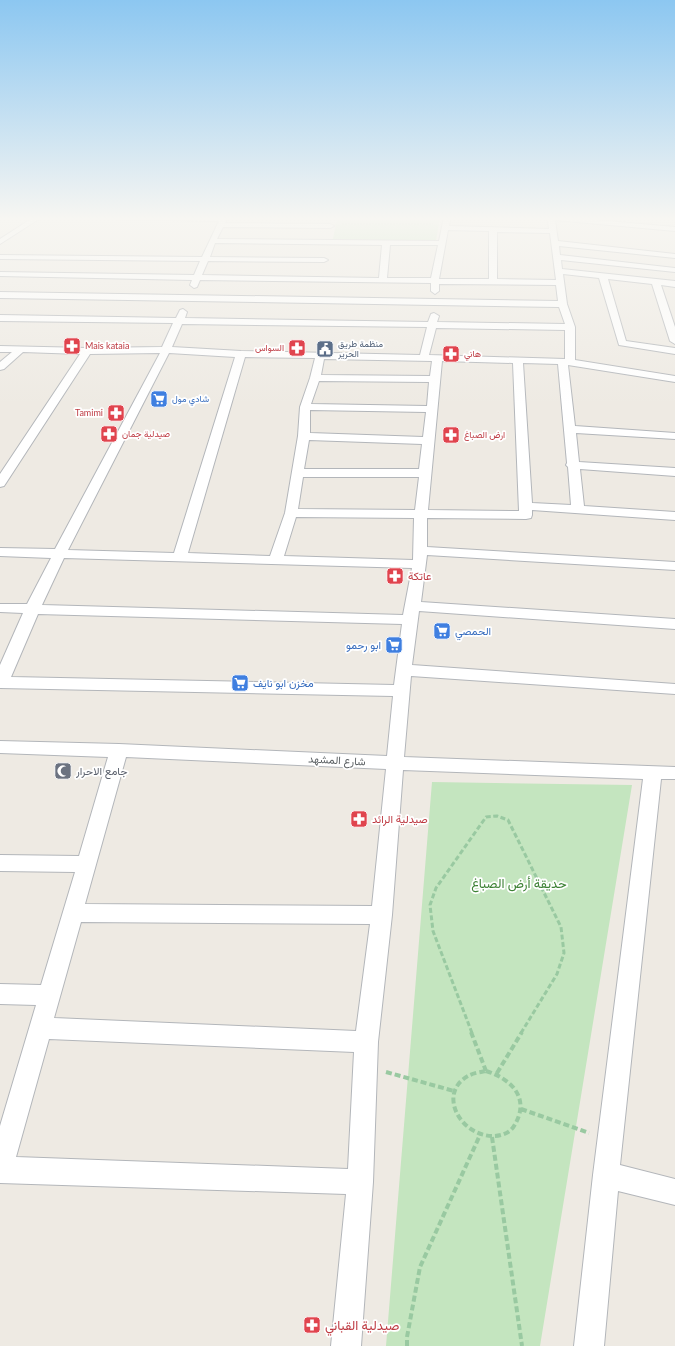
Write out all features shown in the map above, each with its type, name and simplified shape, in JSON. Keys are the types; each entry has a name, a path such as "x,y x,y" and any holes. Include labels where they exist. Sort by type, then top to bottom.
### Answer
{"street":[{"path":"197,280 166,350 60,553 33,608 0,682 402,691"},
{"path":"383,280 561,283"},
{"path":"346,1346 360,1182 366,1042 382,915 403,670 420,557 421,513 435,379 431,358 436,302 435,280"},
{"path":"561,280 563,304 570,327 567,362 569,429 578,510"},
{"path":"604,280 622,343 675,351"},
{"path":"637,280 675,284"},
{"path":"656,282 675,340"},
{"path":"0,295 563,304"},
{"path":"0,318 570,327"},
{"path":"0,349 87,351 166,350 241,354 567,362 675,379"},
{"path":"1,365 20,350"},
{"path":"0,483 87,351"},
{"path":"180,557 241,354"},
{"path":"276,559 291,513 304,436 305,407 315,378 320,356"},
{"path":"291,513 526,515 518,360"},
{"path":"315,378 435,379"},
{"path":"305,407 432,409"},
{"path":"569,429 675,436"},
{"path":"304,436 428,440"},
{"path":"572,465 675,472"},
{"path":"298,473 425,473"},
{"path":"526,506 675,516"},
{"path":"0,552 276,559 420,557 675,566"},
{"path":"0,608 412,613 675,624"},
{"path":"403,670 675,689"},
{"name":"شارع المشهد","path":"0,747 119,750 396,763 664,773"},
{"path":"119,750 0,1170 360,1182"},
{"path":"589,1346 610,1140 664,773"},
{"path":"0,863 86,864"},
{"path":"73,913 382,915"},
{"path":"0,994 49,995"},
{"path":"40,1028 366,1042"},
{"path":"606,1175 675,1192"}],"path":[{"path":"486,1071 432,931 430,905 436,888 486,817 497,816 508,820 558,920 561,927 564,953 557,974 497,1073"},
{"path":"365,1065 454,1091"},
{"path":"486,1071 497,1073 507,1079 515,1088 520,1098 521,1109 519,1120 512,1129 503,1135 492,1137 480,1135 469,1130 461,1122 455,1112 453,1101 454,1091 459,1082 466,1076 475,1072 486,1071"},
{"path":"521,1109 610,1140"},
{"path":"407,1346 407,1337 420,1267 480,1135"},
{"path":"492,1137 522,1346"}],"green space":[{"name":"حديقة أرض الصباغ","path":"432,782 632,785 540,1346 386,1346"}],"place":[{"name":"Mais kataia","path":"72,346"},
{"name":"السواس","path":"297,348"},
{"name":"منظمة طريق الحرير","path":"325,349"},
{"name":"هاني","path":"451,354"},
{"name":"شادي مول","path":"159,399"},
{"name":"Tamimi","path":"116,413"},
{"name":"صيدلية جمان","path":"109,434"},
{"name":"ارض الصباغ","path":"451,435"},
{"name":"عاتكة","path":"395,576"},
{"name":"الحمصي","path":"442,631"},
{"name":"ابو رحمو","path":"394,645"},
{"name":"مخزن ابو نايف","path":"240,683"},
{"name":"جامع الاحرار","path":"63,771"},
{"name":"صيدلية الرائد","path":"359,819"},
{"name":"صيدلية القباني","path":"312,1325"}]}
